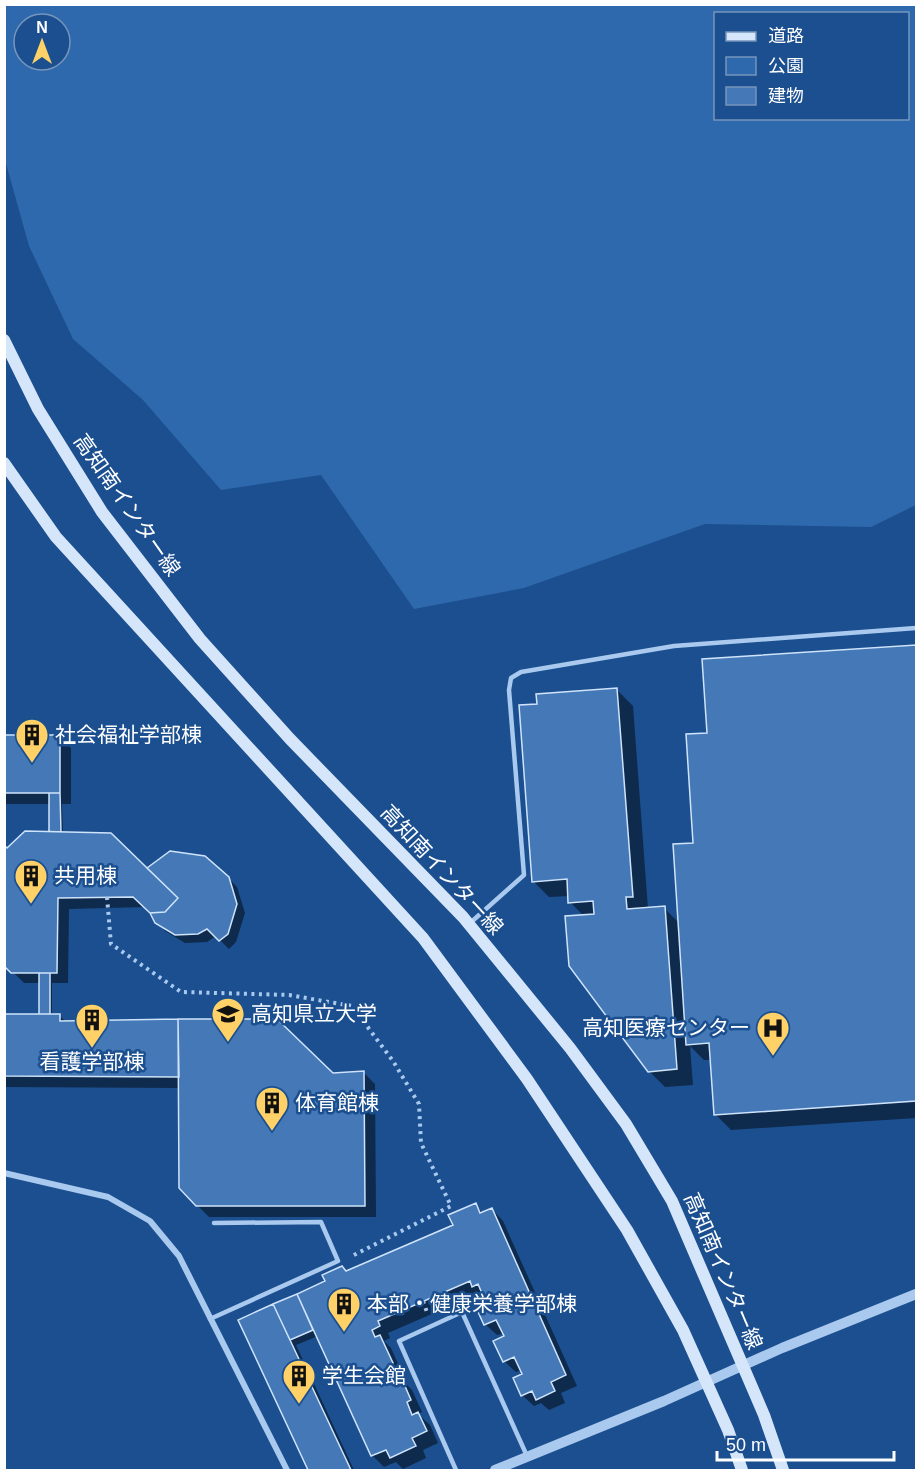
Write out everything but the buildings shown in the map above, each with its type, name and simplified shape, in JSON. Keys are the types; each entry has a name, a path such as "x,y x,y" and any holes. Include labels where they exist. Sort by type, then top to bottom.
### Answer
{"main road":[{"name":"高知南インター線","path":"4,340 38,409 102,512 200,639 290,739 469,924 570,1048 632,1134 672,1201 764,1415 783,1470"},
{"path":"4,463 56,537 423,938 527,1078 627,1230 683,1330 705,1384 728,1430 742,1470"}],"street":[{"path":"4,1173 108,1197 150,1221 178,1256 287,1470"},
{"path":"495,1470 705,1384 782,1348 916,1294"}],"lane":[{"path":"469,924 524,875 509,690 511,678 521,672 674,646 916,628"},
{"path":"210,1319 338,1261 321,1222 214,1223"},
{"path":"456,1470 399,1341 462,1312 528,1457"}],"path":[{"path":"107,897 111,944 181,992 289,995 352,1006 403,1075 419,1104 421,1143 451,1206 347,1258"},
{"path":"423,1301 428,1316"},
{"path":"419,1320 438,1312"}],"green space":[{"path":"5,4 916,5 916,505 871,527 705,524 524,588 414,609 321,475 221,490 143,400 73,339 29,246 5,160"}],"place":[{"name":"社会福祉学部棟","path":"32,764"},
{"name":"共用棟","path":"31,905"},
{"name":"高知県立大学","path":"228,1043"},
{"name":"看護学部棟","path":"92,1049"},
{"name":"高知医療センター","path":"773,1057"},
{"name":"体育館棟","path":"272,1132"},
{"name":"本部・健康栄養学部棟","path":"344,1333"},
{"name":"学生会館","path":"299,1405"}]}
